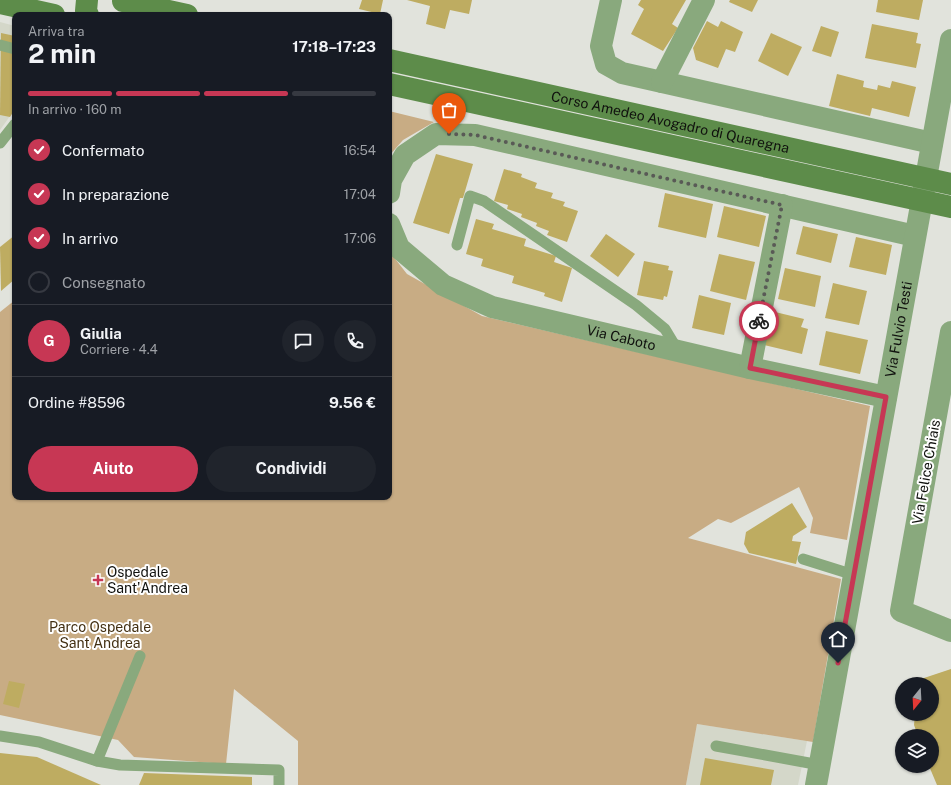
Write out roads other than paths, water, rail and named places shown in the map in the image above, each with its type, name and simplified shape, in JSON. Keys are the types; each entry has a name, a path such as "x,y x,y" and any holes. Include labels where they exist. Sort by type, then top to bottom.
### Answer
{"main road":[{"path":"86,12 87,0"},
{"path":"0,4 39,12"},
{"path":"122,5 168,12"},
{"name":"Corso Amedeo Avogadro di Quaregna","path":"392,61 951,184"},
{"name":"Corso Amedeo Avogadro di Quaregna","path":"392,85 951,207"}],"street":[{"path":"611,0 601,46 606,64 622,73 932,143"},
{"path":"662,82 704,0"},
{"name":"Via Fulvio Testi","path":"818,775 951,40"},
{"path":"392,178 405,155 436,134 475,135 915,236"},
{"path":"750,368 782,205"},
{"name":"Via Caboto","path":"392,231 399,248 443,285 492,306 750,368 886,397"},
{"name":"Via Felice Chiais","path":"951,332 901,612 951,631"}],"lane":[{"path":"0,45 12,48"},
{"path":"0,143 12,128"},
{"path":"457,245 470,196 484,201 636,305 665,329 674,344 675,350"},
{"path":"803,559 854,575"},
{"path":"97,761 140,656"},
{"path":"0,736 46,744 97,761 120,765 279,770 279,785"},
{"path":"716,746 818,775"}],"place":[{"name":"Ospedale Sant'Andrea","path":"98,580"}],"park label":[{"name":"Parco Ospedale Sant Andrea","path":"100,636"}]}
